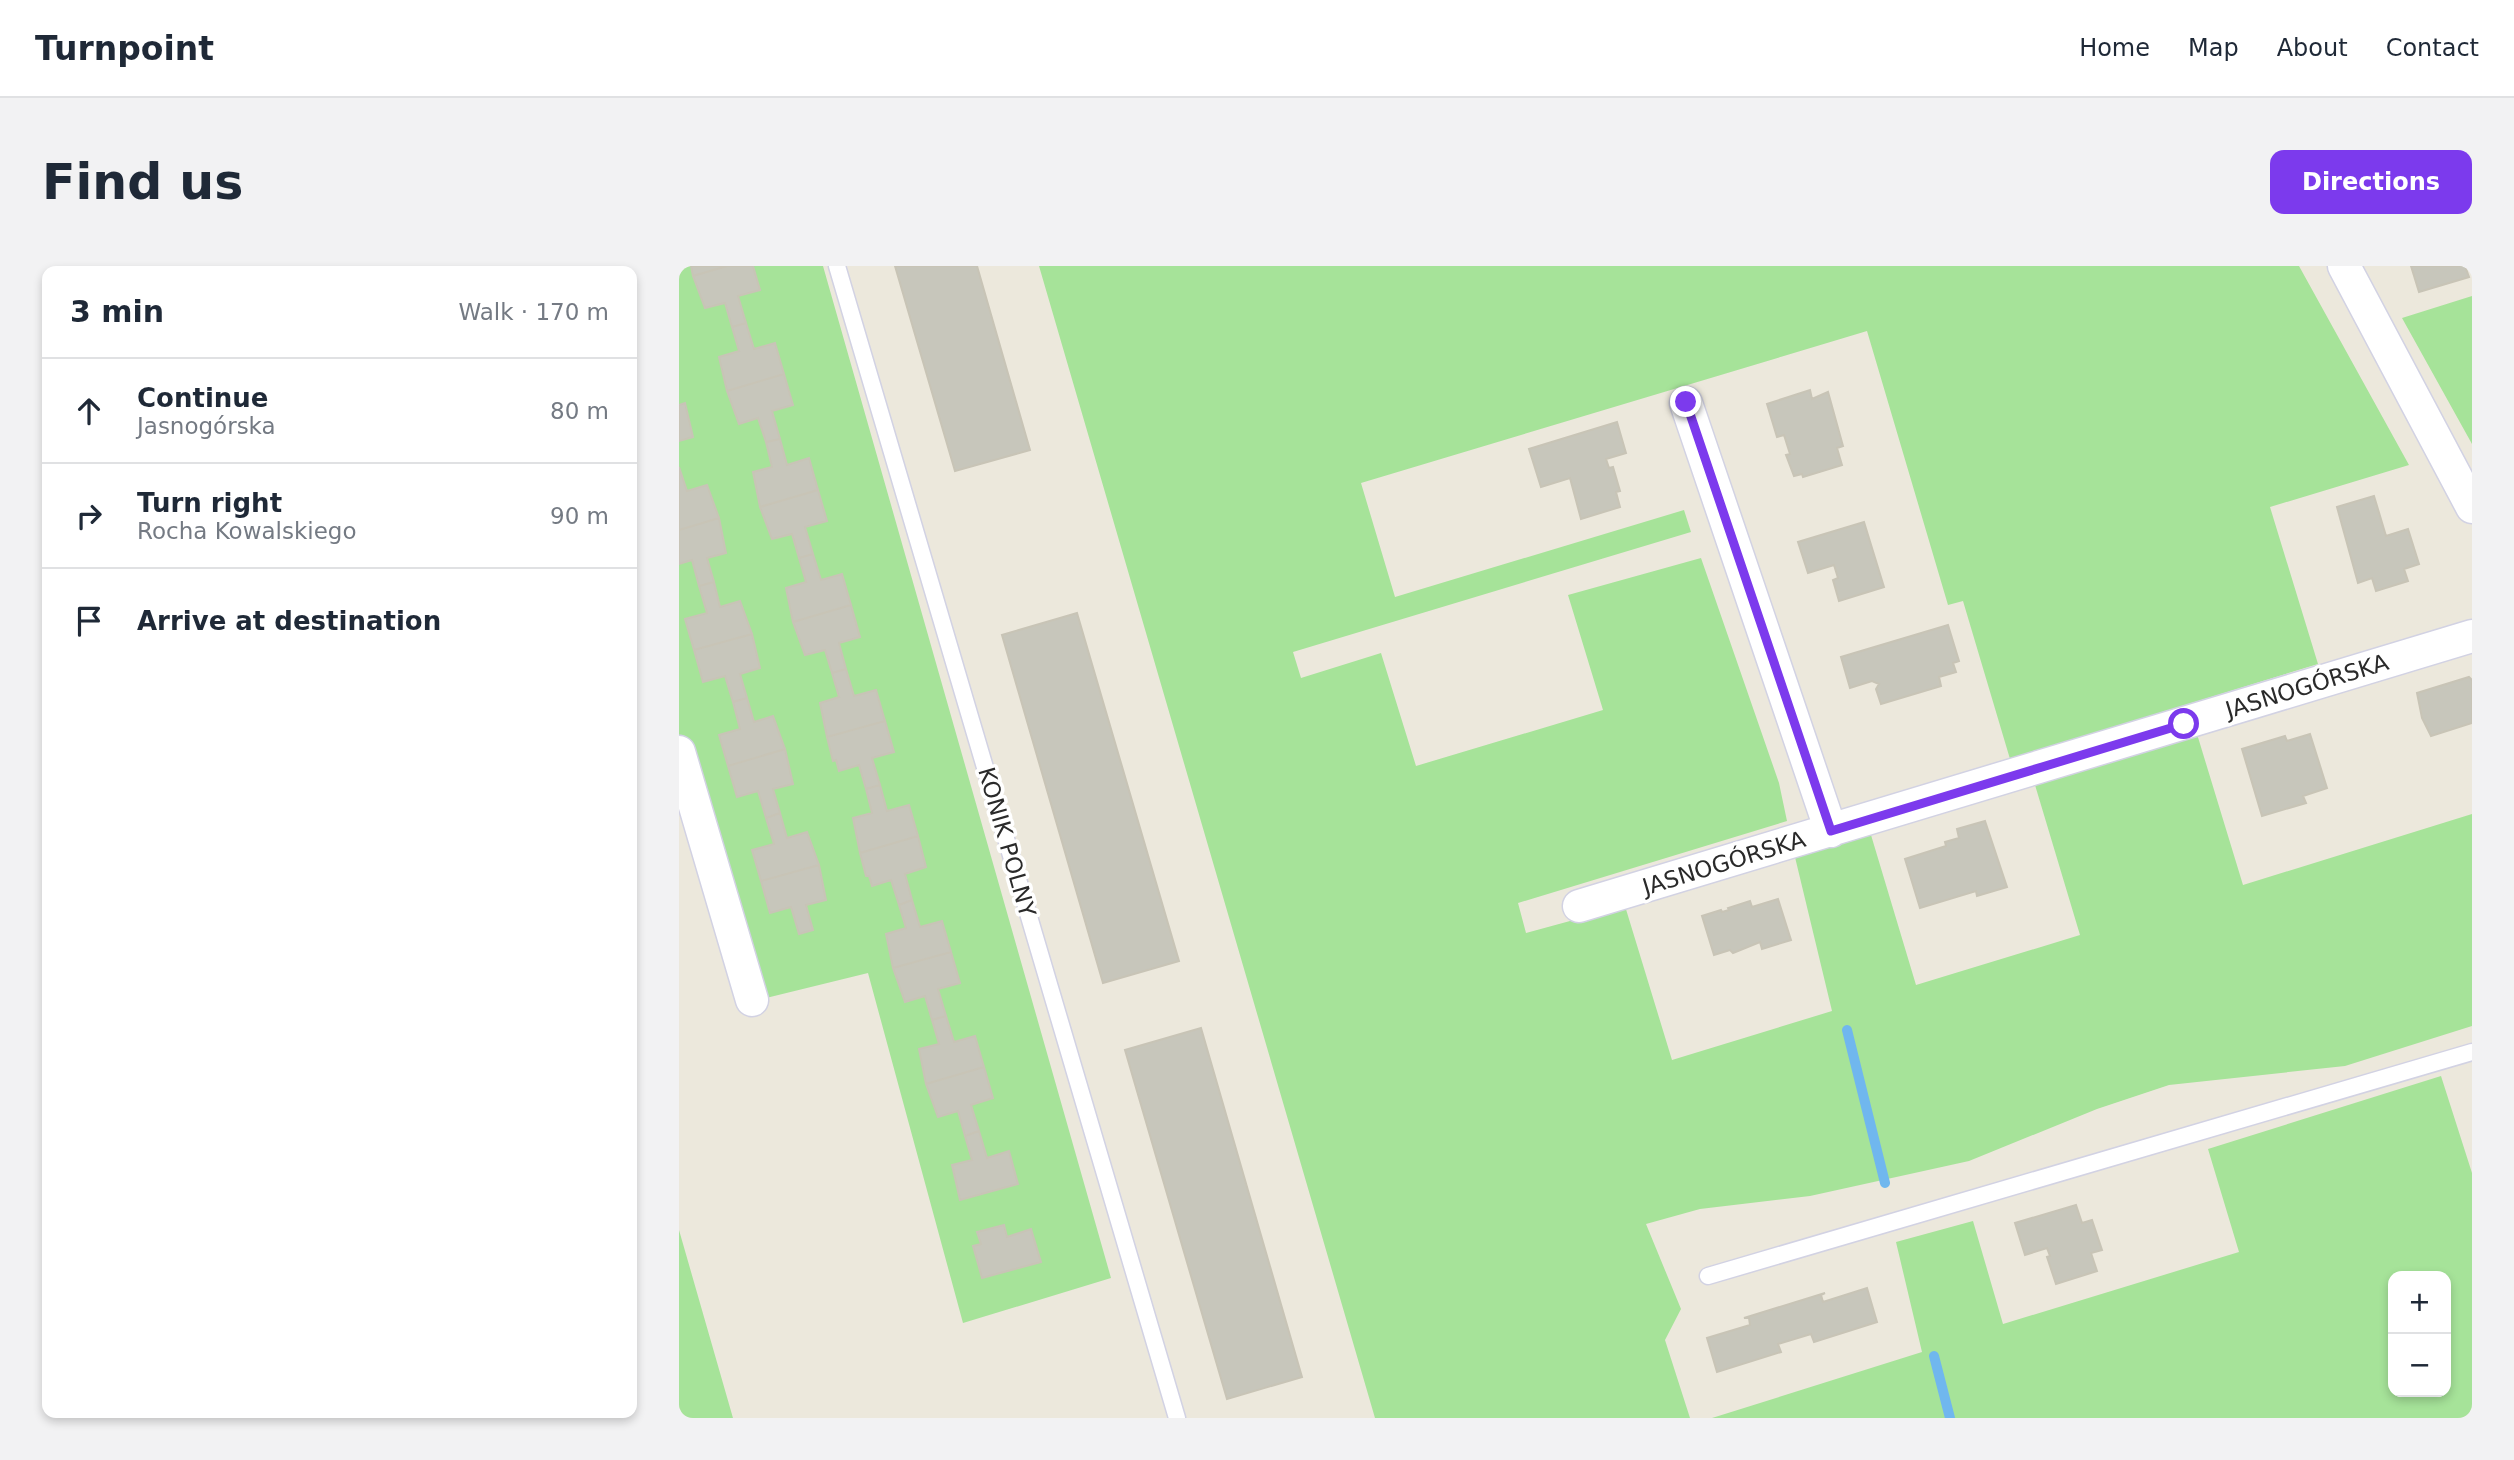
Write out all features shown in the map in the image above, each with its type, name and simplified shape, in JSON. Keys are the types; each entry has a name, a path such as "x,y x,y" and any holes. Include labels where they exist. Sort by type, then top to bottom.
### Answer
{"street":[{"path":"2344,266 2472,507"},
{"path":"1686,402 1831,831"},
{"name":"JASNOGÓRSKA","path":"1579,906 2472,636"},
{"path":"679,752 751,1000"}],"lane":[{"name":"KONIK POLNY","path":"837,266 1177,1418"},
{"path":"1708,1276 2472,1052"}],"green space":[{"path":"679,266 823,266 1111,1278 963,1323 868,973 746,1003 679,776"},
{"path":"1039,266 2299,266 2409,465 2270,507 2318,664 2010,759 1963,601 1948,605 1867,331 1361,483 1395,597 1684,510 1691,532 1293,652 1301,678 1381,653 1416,766 1603,710 1568,595 1701,558 1779,783 1787,821 1518,903 1526,933 1625,906 1672,1060 1832,1011 1794,853 1871,835 1916,985 2080,935 2035,785 2197,734 2243,885 2472,814 2472,1026 2345,1066 2169,1085 2097,1109 1969,1161 1810,1196 1700,1209 1646,1224 1681,1309 1665,1340 1690,1418 1375,1418"},
{"path":"2472,296 2472,444 2402,318"},
{"path":"2441,1076 2472,1173 2472,1418 1712,1418 1922,1352 1896,1242 1973,1221 2003,1324 2239,1252 2208,1149"},
{"path":"679,1230 733,1418 679,1418"}],"building":[{"path":"691,266 727,266 693,276"},
{"path":"727,266 753,266 760,290 738,296 746,323 732,327 725,303 705,308 693,276"},
{"path":"895,266 977,266 1030,450 955,471"},
{"path":"2411,266 2465,266 2469,277 2419,292"},
{"path":"746,323 754,349 775,343 784,374 727,391 719,357 739,351 732,327"},
{"path":"784,374 793,405 772,411 780,439 766,442 758,418 739,424 727,391"},
{"path":"1810,390 1812,399 1828,392 1843,446 1837,448 1842,465 1803,477 1802,474 1794,476 1786,455 1790,454 1784,435 1777,437 1767,404"},
{"path":"685,403 693,437 679,441 679,405"},
{"path":"1617,422 1626,453 1606,459 1609,468 1613,467 1620,491 1616,492 1620,507 1581,519 1570,478 1541,487 1529,449"},
{"path":"780,439 787,465 809,458 818,490 760,507 753,472 772,467 766,442"},
{"path":"679,467 687,491 707,485 719,518 679,530"},
{"path":"818,490 827,521 805,527 813,554 799,558 792,534 772,539 760,507"},
{"path":"2374,496 2386,536 2408,529 2419,564 2404,569 2408,581 2376,591 2372,578 2358,583 2337,507"},
{"path":"719,518 726,553 707,558 714,582 699,586 692,560 679,564 679,530"},
{"path":"1864,522 1884,587 1839,601 1833,580 1838,578 1834,565 1808,573 1798,542"},
{"path":"813,554 821,580 842,574 851,605 793,622 786,588 806,582 799,558"},
{"path":"714,582 720,607 740,601 752,634 694,650 685,619 707,613 699,586"},
{"path":"851,605 860,637 839,643 846,669 832,673 825,650 805,655 793,622"},
{"path":"1077,613 1179,961 1103,983 1002,635"},
{"path":"1948,625 1959,661 1953,663 1956,672 1939,677 1941,686 1881,704 1876,689 1879,684 1872,681 1850,688 1841,657"},
{"path":"752,634 760,668 740,674 747,698 733,702 725,676 703,682 694,650"},
{"path":"846,669 854,696 876,690 885,721 827,737 820,703 839,697 832,673"},
{"path":"2469,677 2472,680 2472,723 2431,736 2422,718 2417,693"},
{"path":"747,698 754,722 773,716 785,749 728,766 719,735 740,729 733,702"},
{"path":"885,721 894,752 872,758 880,785 866,789 859,765 839,771 836,760 833,761 827,737"},
{"path":"2310,734 2327,788 2303,796 2306,803 2262,816 2242,749 2285,736 2287,741"},
{"path":"785,749 793,784 773,789 780,813 766,818 758,791 737,797 728,766"},
{"path":"880,785 887,811 909,805 918,836 860,853 853,818 872,813 866,789"},
{"path":"780,813 787,838 807,832 819,865 761,881 752,850 774,844 766,818"},
{"path":"1985,821 2007,887 1977,896 1976,891 1920,908 1905,859 1946,846 1945,842 1959,838 1957,829"},
{"path":"918,836 926,867 905,874 912,900 899,905 891,880 872,886 869,876 866,876 860,853"},
{"path":"819,865 826,900 806,905 813,930 799,934 791,907 770,913 761,881"},
{"path":"1778,899 1791,940 1762,949 1760,942 1733,953 1730,950 1714,955 1702,916 1729,910 1728,908 1750,901 1752,907"},
{"path":"912,900 920,927 942,921 951,952 893,968 886,934 906,928 899,905"},
{"path":"951,952 960,983 938,989 946,1016 932,1020 925,996 905,1002 893,968"},
{"path":"946,1016 954,1042 975,1036 984,1067 926,1084 919,1049 939,1044 932,1020"},
{"path":"1201,1028 1302,1377 1227,1399 1125,1050"},
{"path":"984,1067 993,1098 971,1105 979,1131 965,1136 958,1111 938,1117 926,1084"},
{"path":"979,1131 987,1158 1009,1151 1018,1184 960,1200 952,1165 972,1160 965,1136"},
{"path":"2076,1205 2082,1223 2092,1220 2102,1250 2091,1253 2097,1271 2056,1284 2047,1257 2050,1256 2047,1248 2025,1255 2015,1223"},
{"path":"1004,1225 1007,1237 1031,1229 1041,1262 982,1278 973,1246 981,1244 977,1232"},
{"path":"1867,1288 1877,1322 1814,1342 1811,1334 1778,1344 1781,1352 1717,1372 1707,1338 1750,1325 1749,1318 1744,1318 1825,1293 1821,1295 1823,1302"}],"waterway":[{"path":"1847,1030 1885,1183"},
{"path":"1934,1356 1950,1418"}],"route":[{"path":"1686,402 1831,831 2184,724"}]}
